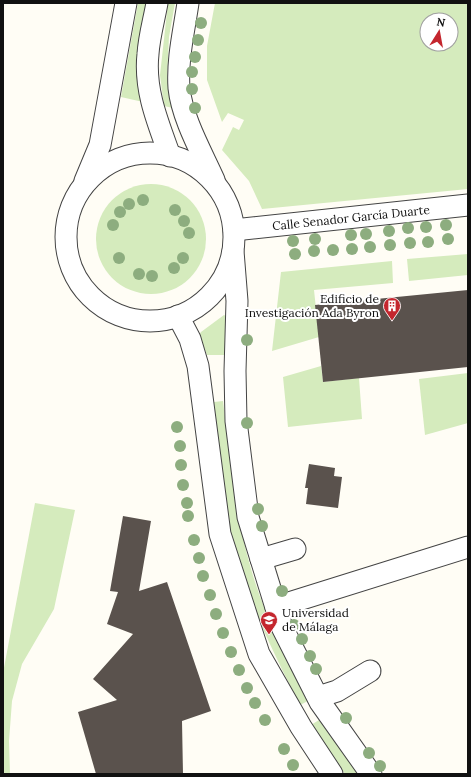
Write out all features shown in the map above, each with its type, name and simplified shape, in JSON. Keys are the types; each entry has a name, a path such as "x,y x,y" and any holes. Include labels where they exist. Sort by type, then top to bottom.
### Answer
{"street":[{"path":"126,3 100,144 83,186 70,210 65,238 70,266 84,290 105,308 131,320 159,321 178,316 195,309 208,298 224,277 233,252"},
{"path":"157,3 148,55 148,85 156,116 170,156"},
{"path":"188,3 178,62 179,90 188,122 216,186 226,203 234,230 233,252 237,301 235,371 236,420 248,517 282,627 318,697 333,722 371,774"},
{"path":"83,186 101,169 122,158 146,154 170,156 187,162 203,172 216,186"},
{"name":"Calle Senador García Duarte","path":"234,230 468,205"},
{"path":"178,316 190,340 198,366 220,534 259,654 301,727 332,774"},
{"path":"276,608 468,547"},
{"path":"261,558 294,549"},
{"path":"318,697 337,691 370,671"}],"green space":[{"path":"138,3 148,3 143,102 121,97"},
{"path":"168,3 175,3 169,37 167,78 173,108 164,106 160,75"},
{"path":"215,3 468,3 468,189 262,209 249,181 222,150 233,127 239,130 244,120 228,113 222,122 207,80 207,46"},
{"path":"151,184 162,185 172,189 190,200 201,218 205,228 205,250 201,260 190,278 172,289 162,293 151,294 140,293 130,289 112,278 101,260 97,250 96,239 97,228 101,218 112,200 130,189 140,185"},
{"path":"468,254 468,275 409,281 407,259"},
{"path":"392,261 393,283 314,290 319,337 272,351 281,272"},
{"path":"224,315 226,316 225,355 207,355 199,335"},
{"path":"321,366 323,382 359,378 362,419 288,427 283,377"},
{"path":"468,373 468,423 425,435 419,379"},
{"path":"223,401 234,486 245,548 256,586 269,620 308,701 300,705 260,623 241,572 235,551 223,488 214,402"},
{"path":"35,503 75,510 54,609 22,664 12,701 9,741 10,774 3,774 3,673"},
{"path":"319,720 358,774 345,774 311,725"}],"building":[{"name":"Edificio de Investigación Ada Byron","path":"468,290 468,367 323,382 315,305"},
{"path":"309,464 335,468 334,476 342,477 338,508 306,504 308,488 305,488"},
{"path":"123,516 151,521 139,591 167,582 211,711 182,721 183,774 96,774 78,712 117,700 93,679 133,634 107,624 118,592 110,591"}],"place":[{"name":"Edificio de Investigación Ada Byron","path":"392,321"},
{"name":"Universidad de Málaga","path":"269,635"}]}
